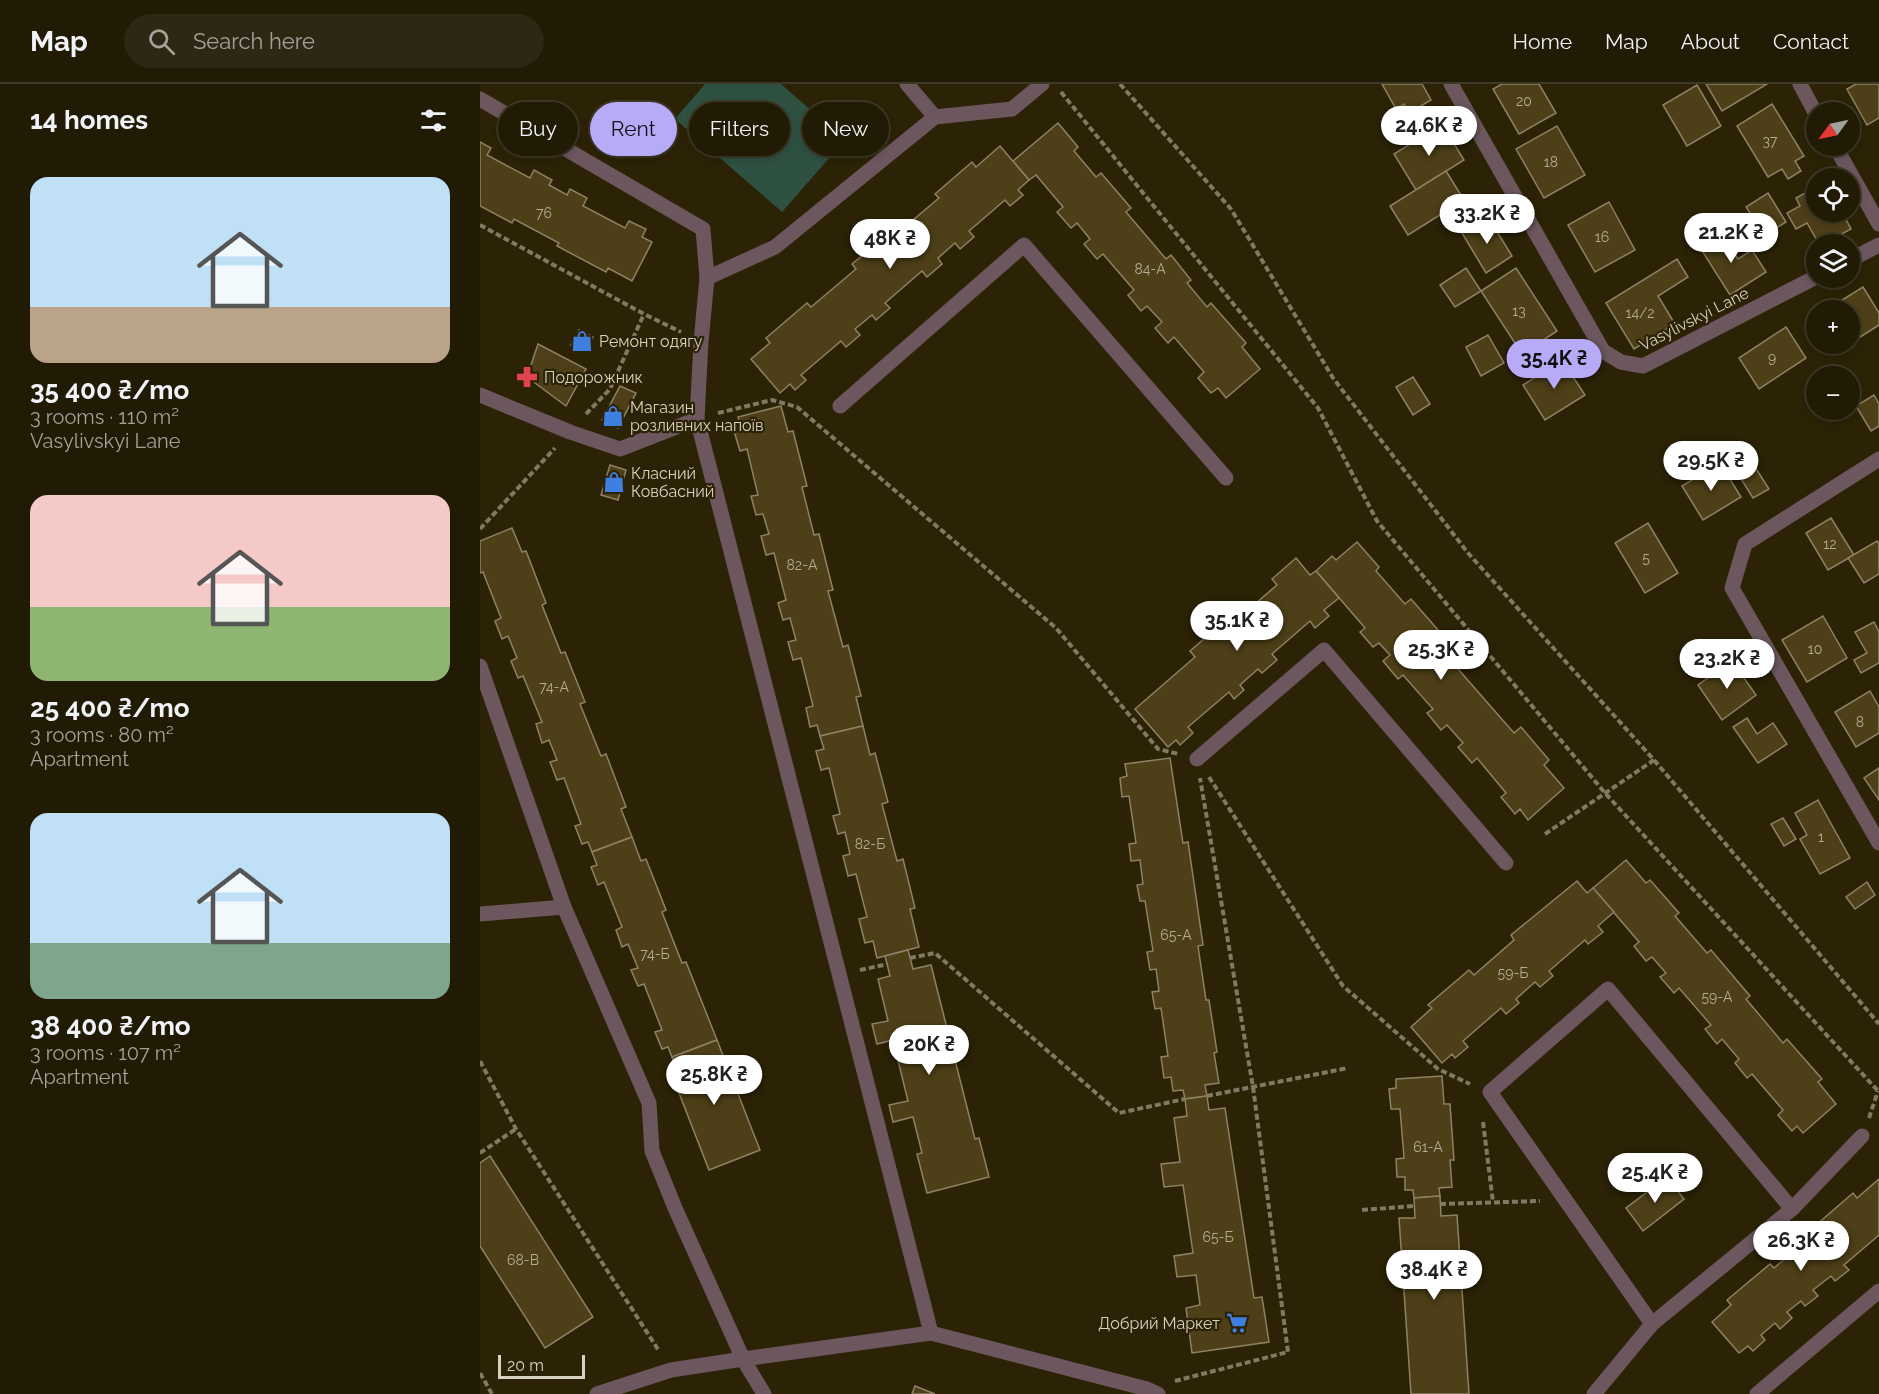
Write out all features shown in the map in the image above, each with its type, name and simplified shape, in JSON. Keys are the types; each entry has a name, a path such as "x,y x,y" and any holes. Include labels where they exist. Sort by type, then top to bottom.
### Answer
{"street":[{"path":"907,84 935,117"},
{"path":"707,278 775,247 935,117 1012,108 1042,84"},
{"name":"Vasylivskyi Lane","path":"1451,84 1603,351 1621,362 1644,366 1806,282"},
{"path":"1800,84 1810,102"},
{"path":"480,99 703,229 707,278 697,419 931,1333"},
{"path":"1841,156 1879,224"},
{"path":"840,406 1024,245 1226,478"},
{"path":"1860,255 1879,245"},
{"path":"480,395 570,432 620,449 697,419"},
{"path":"1879,459 1745,544 1732,588 1879,843"},
{"path":"1197,759 1324,650 1506,863"},
{"path":"480,666 564,907 649,1103 652,1151 743,1359 764,1394"},
{"path":"480,914 564,907"},
{"path":"1652,1324 1484,1090 1608,988 1792,1209"},
{"path":"1594,1394 1652,1324 1792,1209 1862,1136"},
{"path":"1757,1394 1879,1291"},
{"path":"597,1394 672,1371 931,1333 1153,1391"}],"path":[{"path":"1055,84 1318,408 1377,521 1605,793 1879,1091 1862,1136"},
{"path":"1120,84 1231,209 1333,378 1468,553 1654,760 1879,1024"},
{"path":"480,225 644,314 701,342"},
{"path":"697,419 772,400 797,407 1056,628 1158,749 1197,759 1343,986 1438,1069 1484,1090 1493,1202"},
{"path":"1153,1391 1288,1352 1253,1087 1197,759"},
{"path":"1545,834 1654,760"},
{"path":"910,958 935,953 1119,1113 1185,1099"},
{"path":"480,1060 516,1129 672,1371"},
{"path":"1207,1096 1348,1068"},
{"path":"480,1153 516,1129"},
{"path":"1440,1204 1565,1200"},
{"path":"1362,1210 1414,1206"},
{"path":"480,1373 492,1394"}],"green space":[{"path":"705,84 781,84 802,102 802,156 831,156 782,212 718,156 790,156 790,102 690,102"},
{"path":"689,103 689,131 677,121 677,117"}],"building":[{"path":"1382,84 1422,84 1431,100 1409,113 1404,104 1396,109"},
{"path":"1502,84 1539,84 1556,113 1519,134 1493,89"},
{"path":"1706,84 1767,84 1722,111"},
{"path":"1856,84 1879,84 1879,118 1867,125 1860,112 1860,102 1854,102 1847,89"},
{"path":"1697,85 1721,126 1687,146 1663,105"},
{"path":"1772,104 1804,156 1795,161 1801,171 1788,179 1782,169 1768,177 1737,126"},
{"path":"1058,123 1078,147 1074,151 1096,177 1101,173 1131,208 1126,212 1166,259 1171,255 1191,280 1187,283 1207,307 1211,303 1246,343 1242,347 1260,369 1226,398 1218,388 1211,393 1198,378 1204,372 1174,337 1168,343 1155,328 1162,322 1147,306 1141,311 1128,295 1134,290 1103,254 1097,259 1084,244 1090,239 1077,223 1071,228 1057,212 1063,207 1036,175 1029,180 1013,161"},
{"path":"1442,124 1464,160 1416,190 1394,154"},
{"path":"1557,126 1585,175 1544,198 1516,149"},
{"path":"480,142 491,148 487,155 530,178 534,170 552,180 549,185 567,195 570,189 587,198 583,206 625,228 629,221 646,229 642,237 652,242 632,281 608,268 606,272 557,246 559,243 514,219 512,223 480,206"},
{"path":"1000,146 1029,180 1018,190 1023,195 1010,206 1005,200 969,231 974,237 960,249 955,243 938,258 942,264 927,277 922,271 885,303 890,308 876,320 872,315 855,329 860,335 846,347 841,341 801,375 806,380 795,390 790,384 780,393 751,359 770,343 766,338 807,303 811,307 856,269 852,264 891,232 894,236 939,198 935,194 972,162 976,167"},
{"path":"1446,171 1464,200 1408,235 1390,206"},
{"path":"1806,192 1806,222 1847,222 1851,229 1842,234 1813,234 1807,223 1796,229 1787,213 1800,206 1796,198"},
{"path":"1768,193 1786,222 1765,235 1746,207"},
{"path":"1609,202 1635,250 1595,272 1568,225"},
{"path":"1488,217 1512,256 1486,273 1462,233"},
{"path":"1721,232 1738,259 1752,250 1766,272 1730,295 1699,246"},
{"path":"1677,259 1688,277 1658,296 1675,324 1634,349 1606,303"},
{"path":"1466,268 1481,291 1455,307 1440,285"},
{"path":"1516,268 1557,331 1522,354 1481,291"},
{"path":"1863,287 1879,313 1879,325 1860,337 1860,300 1842,300"},
{"path":"1786,327 1806,358 1759,389 1739,358"},
{"name":"Ремонт одягу","path":"579,330 593,337 585,352 571,345"},
{"path":"1488,335 1504,363 1481,376 1466,347"},
{"path":"538,344 586,369 566,406 527,377"},
{"path":"1562,360 1585,395 1545,420 1523,385"},
{"path":"1413,377 1430,404 1413,415 1396,387"},
{"path":"620,386 636,393 618,428 602,420"},
{"path":"1874,395 1879,404 1879,426 1871,431 1860,413 1860,404"},
{"path":"781,406 788,432 793,431 807,486 802,487 814,535 819,534 833,590 828,591 843,647 848,645 861,696 856,697 863,726 820,736 817,725 810,727 806,708 813,706 801,658 793,660 788,642 796,640 790,618 783,620 778,603 786,600 774,553 766,555 761,536 769,534 763,514 756,515 751,496 758,495 747,449 740,451 734,431 741,429 738,417"},
{"path":"1720,463 1741,497 1703,520 1682,486"},
{"path":"1753,464 1769,489 1753,498 1738,474"},
{"name":"Класний Ковбасний","path":"610,465 626,470 618,500 601,495"},
{"path":"1831,518 1854,555 1828,570 1806,533"},
{"path":"1648,523 1678,573 1645,593 1615,543"},
{"path":"512,528 522,552 526,551 546,603 542,605 561,653 565,652 585,702 580,704 601,756 606,754 626,807 621,809 632,837 592,852 588,842 582,844 575,826 581,824 564,778 557,780 550,762 557,760 549,740 542,743 536,724 542,722 523,676 518,678 511,661 517,658 508,636 502,639 495,621 501,618 483,572 480,573 480,541"},
{"path":"1877,541 1879,544 1879,574 1864,583 1848,558"},
{"path":"1357,542 1379,567 1376,571 1405,604 1411,599 1452,646 1444,653 1514,733 1521,727 1549,760 1544,765 1564,788 1528,820 1520,809 1515,814 1501,797 1506,793 1477,758 1472,763 1458,747 1463,743 1447,725 1441,730 1427,713 1433,709 1403,675 1398,679 1383,661 1390,655 1379,643 1373,647 1360,632 1365,628 1316,571 1332,556 1336,560"},
{"path":"1296,558 1310,575 1316,571 1339,598 1324,610 1329,616 1315,628 1310,621 1272,654 1277,660 1262,673 1258,669 1240,685 1244,690 1234,699 1229,692 1188,727 1193,733 1180,745 1176,740 1168,747 1135,709 1195,657 1190,651 1243,605 1248,610 1277,585 1272,579"},
{"path":"1823,616 1847,658 1807,682 1782,640"},
{"path":"1874,622 1879,632 1879,663 1861,673 1854,660 1867,653 1855,632"},
{"path":"1732,661 1756,695 1722,720 1698,685"},
{"path":"1870,691 1879,707 1879,733 1856,747 1835,712"},
{"path":"1747,718 1757,734 1773,723 1787,744 1758,763 1733,727"},
{"path":"863,726 870,755 875,753 888,802 882,804 897,861 903,859 915,908 910,909 919,947 877,958 873,941 865,943 859,919 867,917 856,874 848,876 843,856 850,854 845,832 838,834 833,816 840,814 829,768 821,770 816,751 824,749 820,736"},
{"path":"1170,758 1183,843 1188,842 1203,945 1198,946 1217,1052 1214,1053 1219,1083 1205,1085 1207,1096 1185,1099 1183,1090 1173,1091 1171,1077 1164,1078 1161,1057 1168,1056 1161,1008 1155,1009 1152,992 1159,991 1156,969 1150,970 1147,952 1153,951 1145,901 1140,901 1137,885 1143,884 1140,860 1131,861 1129,844 1136,843 1129,796 1122,797 1120,778 1127,776 1125,764"},
{"path":"1879,768 1879,800 1864,778"},
{"path":"1818,800 1850,858 1820,874 1800,839 1807,835 1795,813"},
{"path":"1783,818 1796,839 1784,846 1771,824"},
{"path":"632,837 641,861 646,859 666,910 662,912 682,963 686,962 717,1040 672,1057 668,1047 662,1049 655,1032 662,1030 644,984 638,986 631,970 638,968 628,944 622,947 616,930 622,927 604,882 598,885 591,867 597,865 592,852"},
{"path":"1626,860 1646,883 1650,880 1679,913 1675,916 1707,953 1711,950 1750,996 1746,999 1783,1043 1787,1039 1822,1079 1818,1082 1836,1104 1803,1133 1797,1126 1792,1131 1778,1115 1783,1110 1752,1074 1747,1078 1735,1063 1739,1059 1722,1039 1717,1044 1705,1029 1711,1025 1679,988 1674,993 1660,977 1666,973 1652,957 1646,961 1634,946 1639,942 1593,888"},
{"path":"1577,881 1587,893 1593,888 1614,912 1598,926 1603,932 1588,944 1585,940 1549,971 1553,976 1540,987 1535,982 1516,999 1519,1003 1506,1014 1501,1008 1463,1041 1468,1047 1455,1058 1452,1054 1442,1063 1411,1027 1432,1008 1428,1005 1469,970 1474,975 1514,940 1511,935"},
{"path":"1867,882 1875,895 1855,909 1846,897"},
{"path":"908,950 913,969 931,965 975,1139 979,1138 989,1177 927,1193 917,1154 922,1153 913,1117 893,1122 889,1105 908,1101 893,1040 877,1044 872,1024 888,1021 878,979 890,976 885,956"},
{"path":"717,1040 760,1150 709,1170 672,1075 678,1073 672,1057"},
{"path":"1442,1076 1444,1104 1450,1104 1454,1160 1450,1160 1452,1187 1439,1188 1440,1196 1414,1198 1413,1190 1405,1190 1405,1177 1397,1177 1396,1159 1404,1158 1400,1109 1391,1109 1389,1089 1396,1088 1396,1079"},
{"path":"1207,1096 1209,1110 1225,1108 1254,1298 1262,1297 1269,1342 1192,1353 1186,1308 1200,1305 1196,1275 1177,1277 1174,1256 1193,1253 1183,1185 1164,1187 1161,1164 1180,1162 1174,1118 1187,1116 1185,1099"},
{"path":"490,1156 593,1317 545,1348 480,1246 480,1163"},
{"path":"1667,1177 1684,1199 1643,1231 1626,1208"},
{"path":"1879,1179 1879,1235 1844,1265 1849,1270 1835,1281 1831,1276 1813,1290 1818,1296 1805,1306 1801,1301 1787,1312 1792,1318 1780,1329 1775,1323 1761,1335 1765,1340 1753,1351 1748,1346 1739,1353 1712,1322 1731,1305 1727,1300 1770,1264 1774,1268 1812,1236 1808,1232 1853,1193 1857,1198"},
{"path":"1440,1196 1441,1216 1457,1215 1469,1394 1411,1394 1399,1218 1415,1218 1414,1198"},
{"path":"915,1386 935,1394 912,1394"}],"place":[{"name":"Ремонт одягу","path":"582,341"},
{"name":"Подорожник","path":"527,377"},
{"name":"Магазин розливних напоїв","path":"613,416"},
{"name":"Класний Ковбасний","path":"614,482"},
{"name":"Добрий Маркет","path":"1237,1323"}]}
